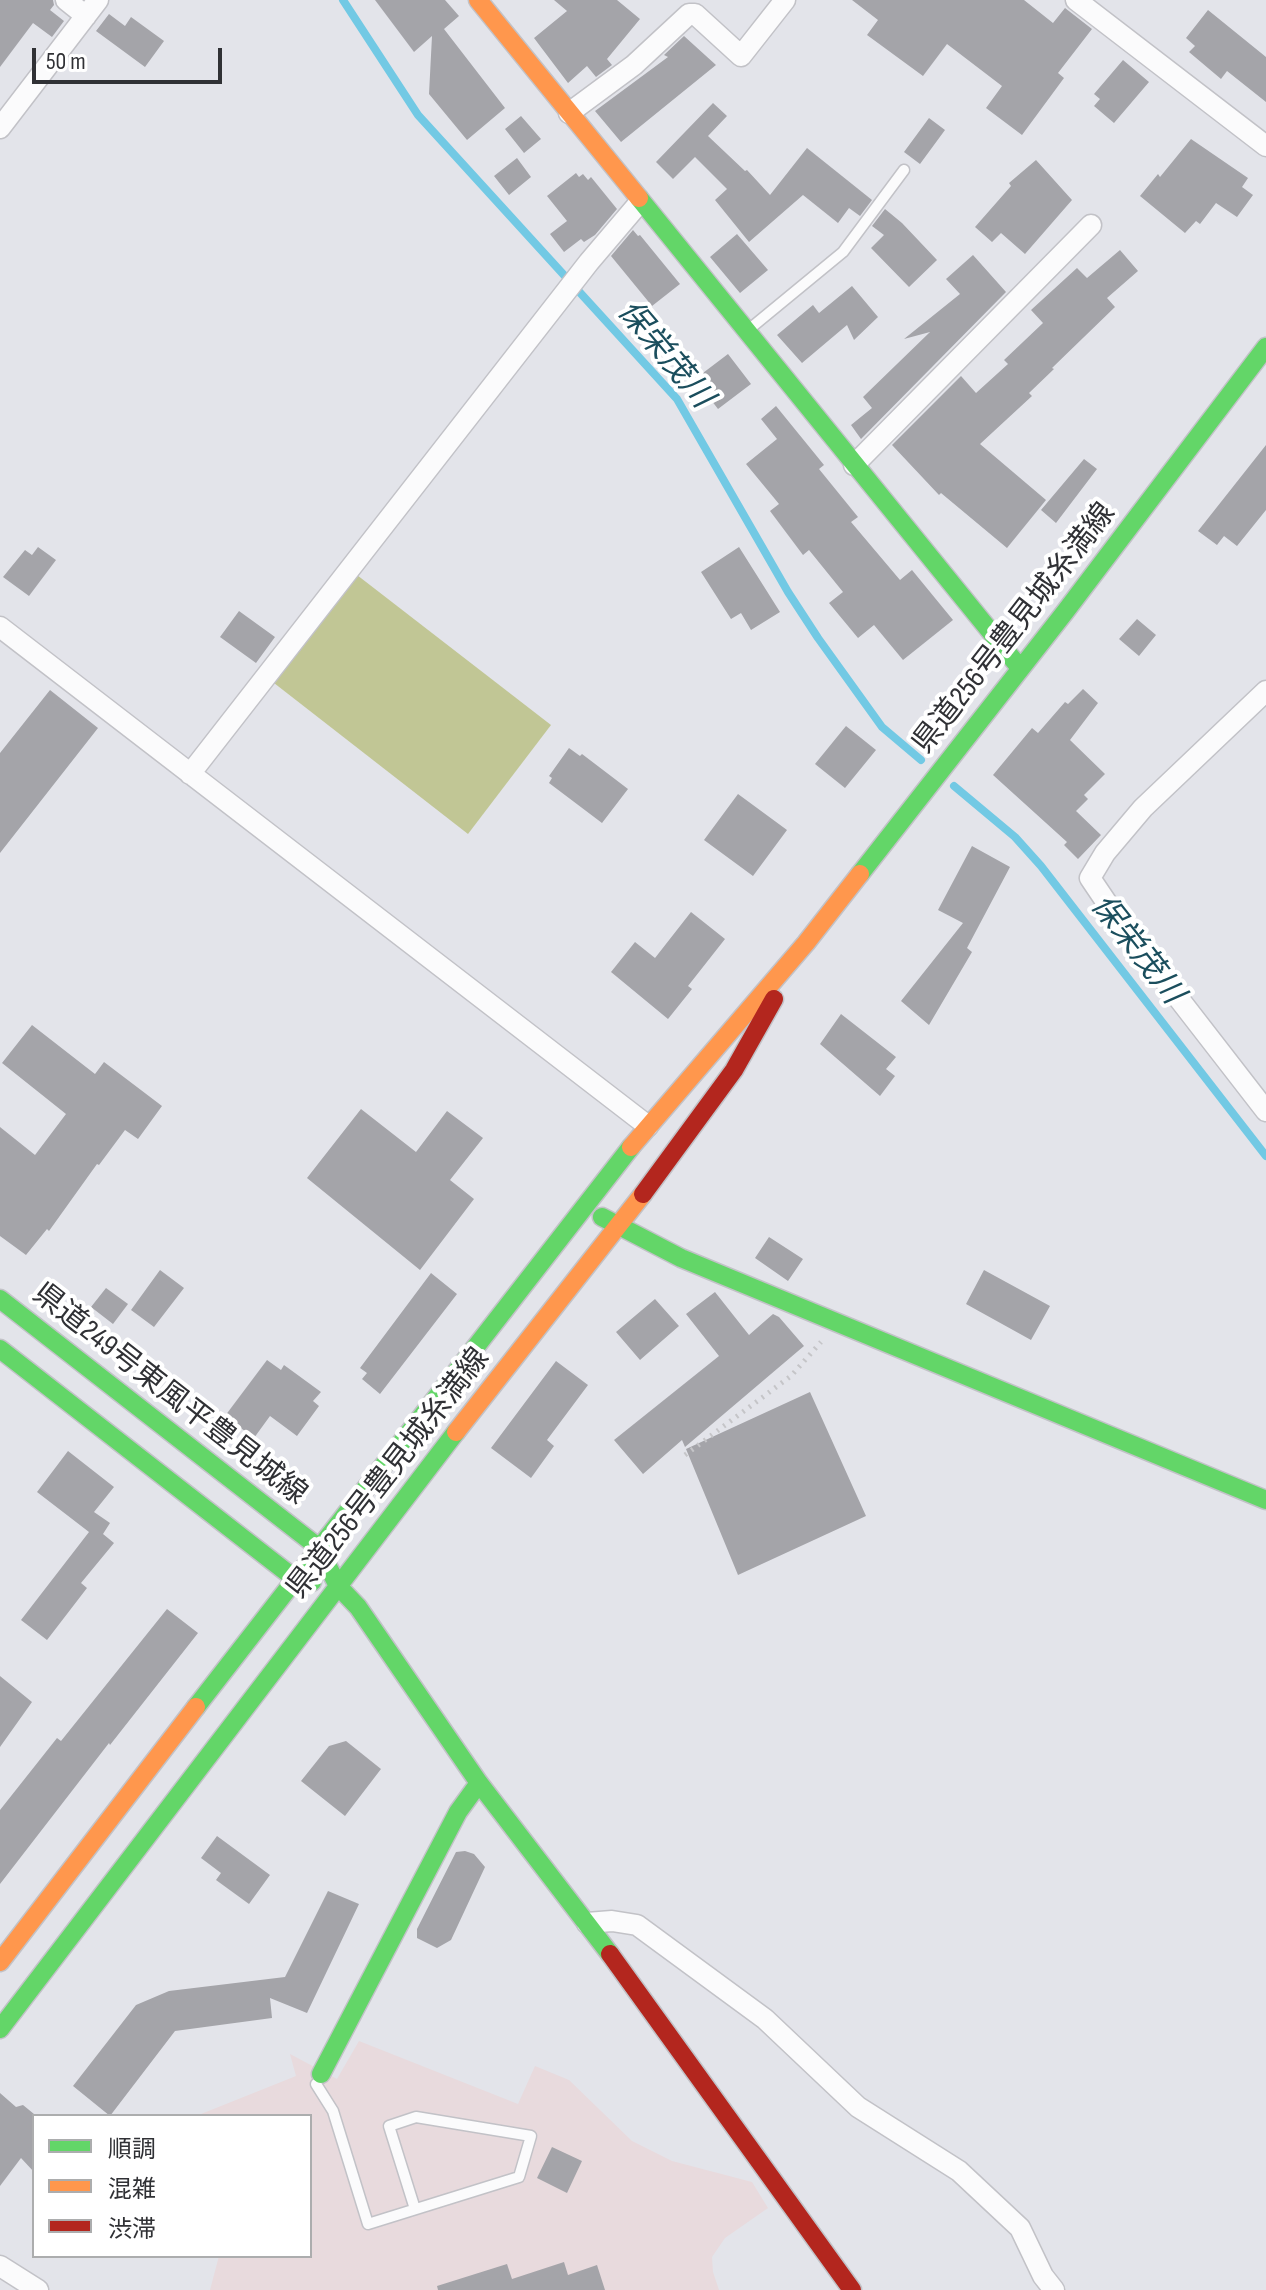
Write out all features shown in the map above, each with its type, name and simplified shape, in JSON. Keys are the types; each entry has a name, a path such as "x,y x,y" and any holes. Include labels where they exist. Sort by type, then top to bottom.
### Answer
{"main road":[{"path":"478,0 1020,668"},
{"name":"県道256号豊見城糸満線","path":"0,1962 584,1207 648,1126 806,943 1065,612 1266,347"},
{"name":"県道256号豊見城糸満線","path":"2,2022 618,1225 734,1070 806,943"},
{"path":"584,1207 681,1258 1266,1500"},
{"name":"県道249号東風平豊見城線","path":"0,1299 318,1547 338,1586 358,1607 479,1783 587,1923 852,2290"},
{"path":"0,1349 294,1578 338,1586"},
{"path":"318,2079 458,1812 479,1783"}],"street":[{"path":"0,128 92,8 66,0"},
{"path":"569,113 634,65 689,14 695,14 741,56 785,0"},
{"path":"1076,0 1266,146"},
{"path":"190,774 589,262 640,202"},
{"path":"854,465 1091,225"},
{"path":"0,627 648,1126"},
{"path":"1264,698 1143,808 1105,853 1090,878 1121,924 1266,1111"},
{"path":"587,1923 612,1921 637,1925 765,2019 858,2107 959,2171 1020,2228 1043,2276 1054,2290"},
{"path":"0,2266 25,2286"}],"lane":[{"path":"746,332 843,252 904,170"},
{"path":"318,2079 333,2111 368,2224 519,2177 531,2136 416,2117 389,2126 415,2209"}],"path":[{"path":"685,1455 791,1376 838,1323"}],"shaded area":[{"path":"359,2041 518,2104 535,2066 569,2080 632,2141 672,2161 752,2182 768,2208 725,2238 712,2257 719,2290 210,2290 218,2258 312,2258 312,2114 201,2114 296,2076 290,2054 337,2079"}],"green space":[{"path":"357,575 551,725 468,834 274,683"}],"building":[{"path":"0,0 53,0 50,10 64,21 52,37 33,23 0,67"},
{"path":"375,0 445,0 459,16 444,29 505,108 467,140 429,94 432,36 414,52"},
{"path":"554,0 617,0 640,19 607,59 612,65 596,77 587,66 568,83 534,38 567,11"},
{"path":"852,0 1024,0 1053,23 1065,8 1092,29 1058,73 1064,78 1022,135 986,108 1002,86 947,44 923,76 867,35 878,20"},
{"path":"1208,10 1266,57 1266,102 1227,71 1221,79 1189,52 1195,46 1186,38"},
{"path":"109,14 125,26 131,17 164,41 145,67 96,31"},
{"path":"684,36 716,65 621,142 595,111 668,57 664,55"},
{"path":"1123,60 1149,82 1114,123 1094,106 1100,99 1094,94"},
{"path":"713,103 727,116 708,136 770,195 807,148 872,200 860,216 849,208 838,223 803,195 749,242 715,200 727,189 695,157 673,179 656,162"},
{"path":"521,116 541,139 524,153 505,129"},
{"path":"929,118 945,130 920,164 904,152"},
{"path":"1191,139 1248,178 1242,187 1253,195 1237,217 1216,203 1200,224 1196,221 1185,233 1140,196"},
{"path":"517,158 531,177 509,195 494,176"},
{"path":"1036,160 1072,200 1025,254 1001,233 992,242 975,227 1011,186 1009,183"},
{"path":"576,173 579,177 583,174 588,180 591,177 617,209 595,235 584,242 581,239 564,252 550,234 567,221 547,196"},
{"path":"885,209 937,260 909,287 871,248 884,235 872,226"},
{"path":"633,230 680,284 652,306 611,256"},
{"path":"737,234 768,270 740,293 710,257"},
{"path":"1120,250 1138,271 1107,298 1115,307 1052,368 1029,393 1032,396 980,444 1046,500 1007,548 941,493 939,495 892,445 961,376 976,393 1008,364 1004,360 1043,323 1031,310 1077,268 1087,278"},
{"path":"973,255 1006,292 861,439 851,425 872,408 863,397 930,332 904,339 960,294 946,279"},
{"path":"852,286 878,317 854,340 847,325 802,363 777,335 813,305 819,313"},
{"path":"728,354 751,384 718,409 695,379"},
{"path":"776,406 824,465 819,469 858,517 851,522 900,580 912,570 953,620 903,660 874,625 858,638 829,603 843,592 809,550 803,555 770,511 779,504 746,464 777,439 761,419"},
{"path":"1266,445 1266,510 1237,546 1224,536 1217,545 1198,531"},
{"path":"1084,459 1097,469 1056,523 1041,510"},
{"path":"38,547 56,560 29,596 3,577 25,550 32,555"},
{"path":"739,547 780,612 751,630 741,613 731,619 701,572"},
{"path":"239,611 275,637 256,663 220,637"},
{"path":"1137,619 1156,635 1139,656 1119,639"},
{"path":"1083,689 1098,703 1070,740 1105,774 1084,795 1088,799 1076,811 1101,835 1078,859 1064,845 1067,842 993,775 1032,728 1038,733 1065,702 1068,704"},
{"path":"50,690 98,728 0,853 0,753"},
{"path":"846,726 876,750 845,788 815,764"},
{"path":"569,748 580,756 582,754 628,789 602,823 549,783 552,778 549,776"},
{"path":"738,794 787,830 753,876 704,840"},
{"path":"972,846 1010,867 967,948 972,952 929,1025 901,1001 963,923 938,910"},
{"path":"691,912 725,939 688,986 692,989 668,1019 611,972 635,942 655,958"},
{"path":"841,1014 896,1057 886,1069 895,1076 880,1096 820,1044"},
{"path":"32,1025 95,1074 104,1062 162,1106 138,1139 125,1130 49,1231 47,1229 26,1255 0,1236 0,1127 35,1155 66,1114 2,1063"},
{"path":"361,1109 416,1152 447,1111 483,1138 450,1180 474,1199 420,1270 307,1178"},
{"path":"769,1237 803,1259 788,1281 755,1258"},
{"path":"160,1270 184,1288 154,1327 131,1310"},
{"path":"984,1270 1050,1306 1031,1340 966,1304"},
{"path":"431,1273 457,1294 380,1394 362,1379 367,1373 360,1368"},
{"path":"106,1288 128,1304 113,1324 91,1307"},
{"path":"715,1292 749,1335 773,1314 804,1346 685,1447 682,1440 643,1474 614,1440 719,1356 686,1314"},
{"path":"655,1299 679,1326 640,1360 616,1332"},
{"path":"267,1360 281,1370 284,1365 321,1392 313,1401 319,1406 297,1436 270,1416 254,1438 225,1416"},
{"path":"556,1361 588,1385 547,1440 554,1446 531,1478 491,1448"},
{"path":"810,1392 866,1516 738,1575 686,1449"},
{"path":"68,1451 114,1487 94,1512 110,1523 103,1534 114,1543 81,1583 87,1588 47,1640 21,1620 89,1532 37,1492"},
{"path":"167,1609 198,1633 0,1884 0,1810 57,1738 61,1741"},
{"path":"0,1676 32,1702 0,1747"},
{"path":"346,1741 381,1769 345,1816 301,1781 329,1746"},
{"path":"217,1836 270,1875 249,1904 216,1880 221,1873 201,1858"},
{"path":"456,1852 474,1854 485,1867 451,1940 437,1948 417,1938 417,1929"},
{"path":"328,1891 359,1904 307,2013 270,1998 272,2018 175,2031 112,2114 73,2086 136,2005 169,1991 285,1977"},
{"path":"0,2093 16,2107 23,2105 34,2114 32,2170 21,2158 0,2186"},
{"path":"552,2147 582,2161 567,2193 537,2178"},
{"path":"564,2262 568,2275 597,2265 605,2290 438,2290 437,2286 507,2264 512,2279"}],"waterway":[{"name":"保栄茂川","path":"343,0 418,115 677,399 788,592 818,638 882,727 921,760"},
{"name":"保栄茂川","path":"954,786 1015,837 1041,866 1266,1156"}],"traffic: fast":[{"path":"639,198 1020,668"},
{"path":"860,874 1065,612 1266,347"},
{"path":"196,1707 631,1147"},
{"path":"602,1217 681,1258 1266,1500"},
{"path":"0,1299 318,1547 338,1586 358,1607 479,1783 610,1954"},
{"path":"0,1349 294,1578 312,1582"},
{"path":"0,2029 456,1432"},
{"path":"321,2074 458,1812 479,1783"}],"traffic: slow":[{"path":"478,0 639,198"},
{"path":"631,1147 806,943 860,874"},
{"path":"456,1432 643,1194"},
{"path":"0,1962 196,1707"}],"traffic: jam":[{"path":"643,1194 734,1070 774,999"},
{"path":"610,1954 852,2290"}]}
